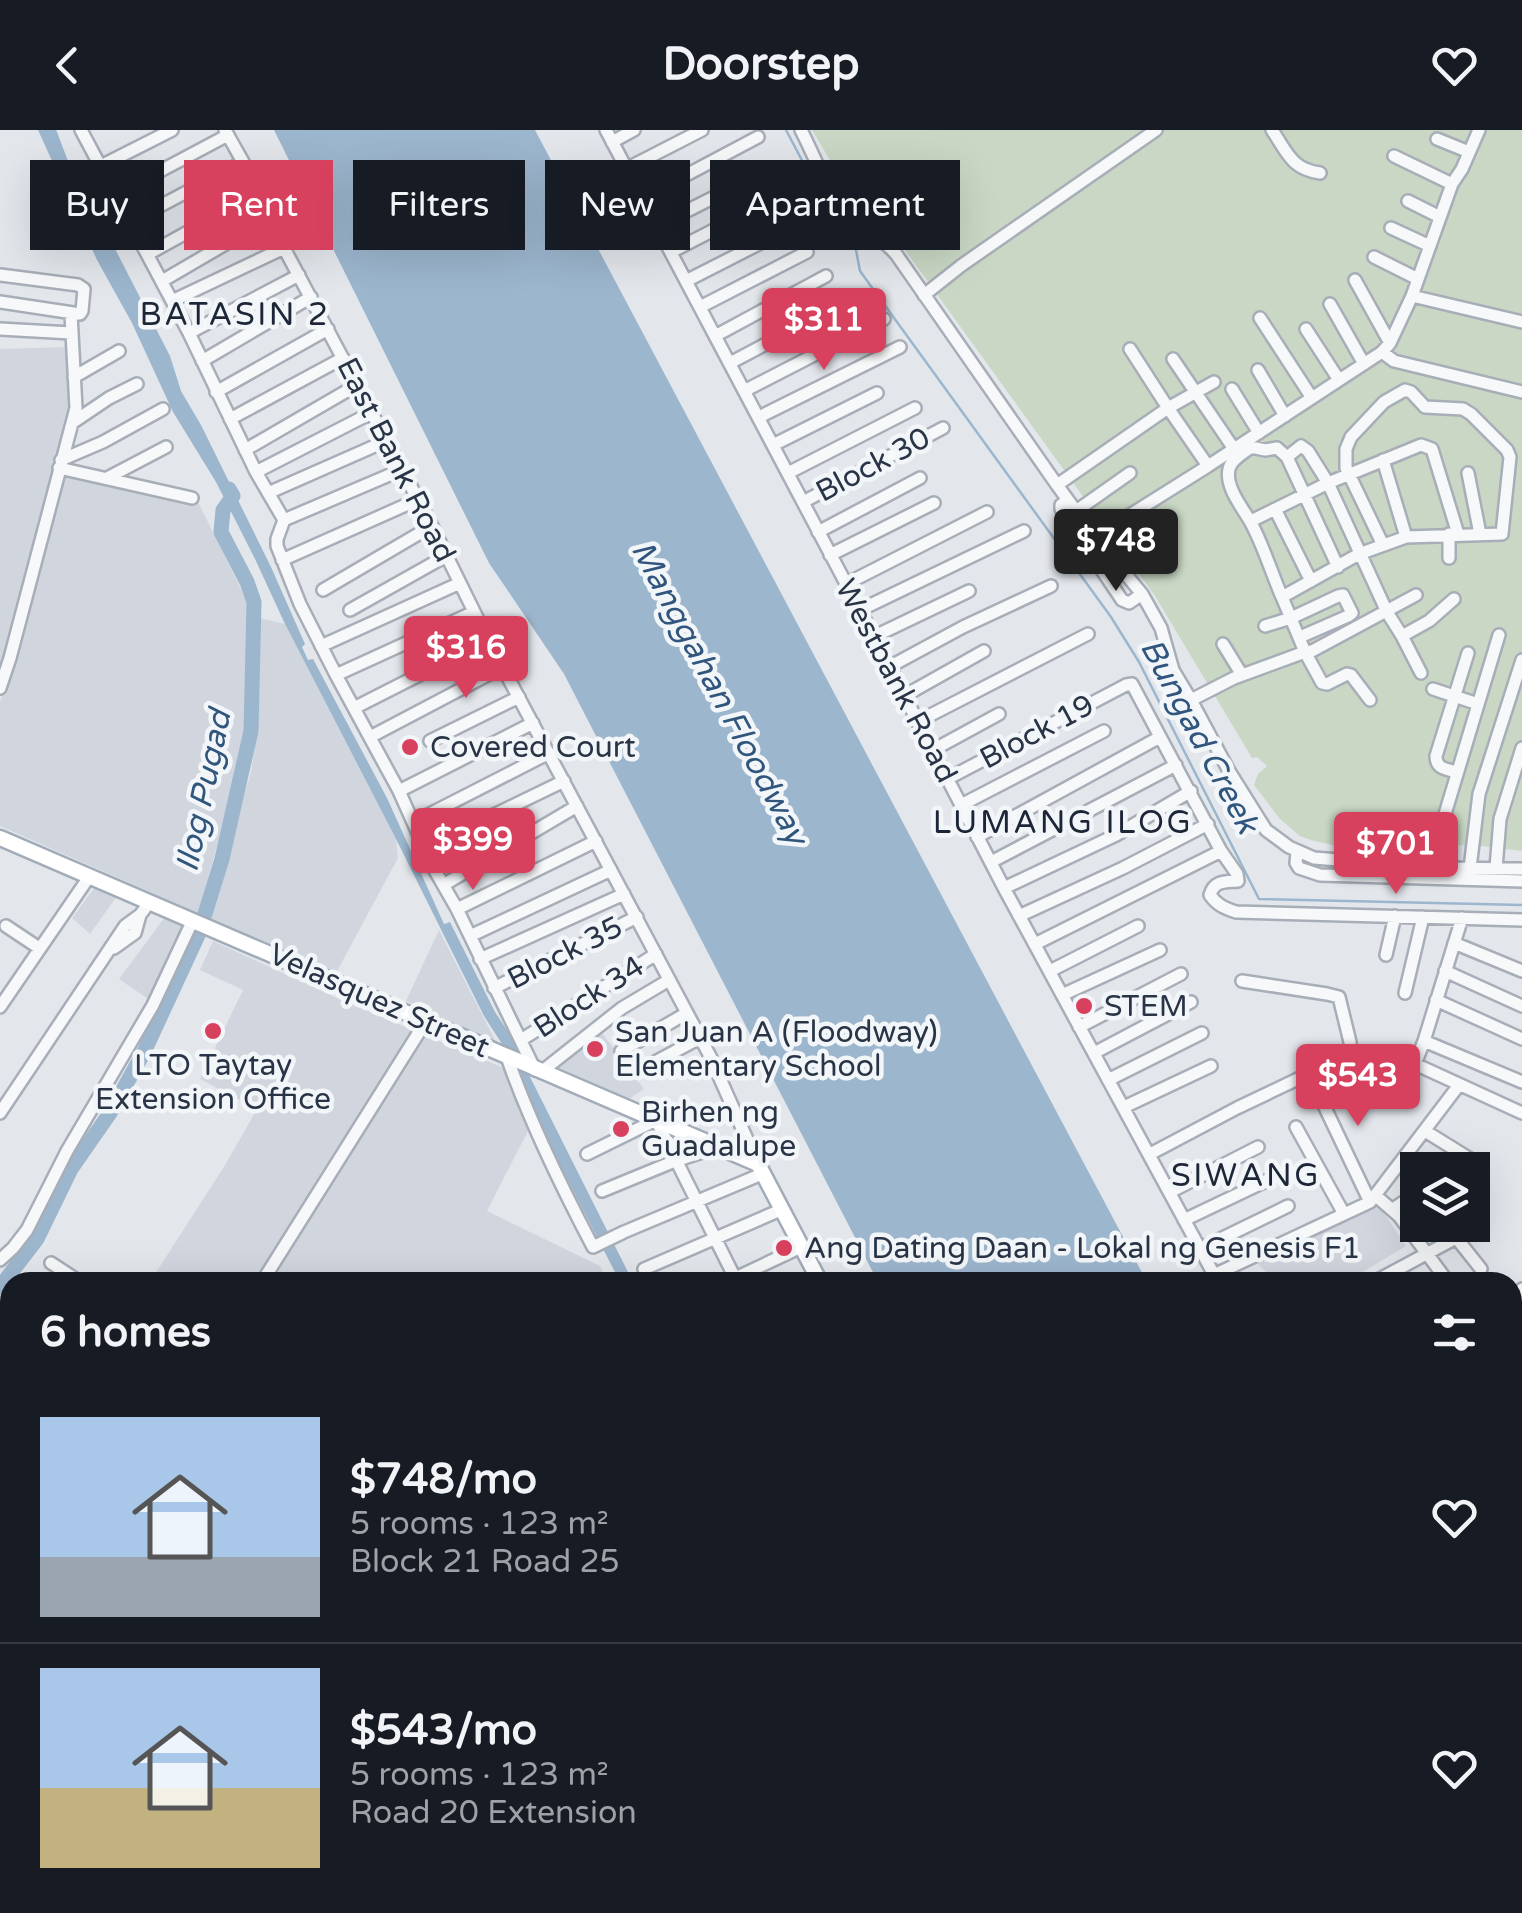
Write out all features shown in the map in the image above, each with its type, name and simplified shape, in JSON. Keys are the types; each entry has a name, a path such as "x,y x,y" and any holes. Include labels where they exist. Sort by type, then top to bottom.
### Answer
{"main road":[{"name":"Velasquez Street","path":"0,838 90,877 145,909 192,922 761,1168"},
{"path":"761,1168 813,1272"}],"street":[{"path":"97,160 83,134 100,130"},
{"path":"112,160 172,130"},
{"path":"609,136 634,130"},
{"path":"644,160 702,130"},
{"path":"801,130 813,160"},
{"path":"924,295 1156,130"},
{"path":"1272,130 1292,160 1305,171 1320,172"},
{"path":"1095,537 1386,348 1412,296 1452,184 1479,130"},
{"path":"164,168 226,133"},
{"name":"East Bank Road","path":"226,133 242,160"},
{"name":"Westbank Road","path":"609,136 621,160"},
{"path":"690,173 758,137"},
{"path":"1437,139 1470,152"},
{"path":"1394,156 1452,184"},
{"path":"1408,201 1440,217"},
{"path":"1391,228 1430,246"},
{"path":"671,252 710,232"},
{"path":"148,254 184,234"},
{"path":"146,250 256,472 284,520"},
{"path":"162,281 215,250"},
{"path":"172,300 280,250"},
{"name":"East Bank Road","path":"285,250 700,1038 761,1168"},
{"path":"686,280 746,250"},
{"path":"891,250 1072,506 1142,594 1161,628 1173,670 1228,771 1266,830 1297,852 1314,858 1438,868 1522,868"},
{"name":"Westbank Road","path":"671,252 1004,888 1212,1272"},
{"path":"700,307 807,252"},
{"path":"1374,257 1418,279"},
{"path":"0,275 84,289 80,314 0,302"},
{"path":"189,333 299,275"},
{"path":"716,336 826,276"},
{"path":"1355,280 1394,360 1522,392"},
{"path":"1412,296 1522,322"},
{"path":"202,361 311,298"},
{"path":"730,362 847,301"},
{"path":"1330,304 1364,364"},
{"path":"0,688 76,408 72,314"},
{"path":"1260,318 1312,398"},
{"path":"744,390 884,319"},
{"path":"216,392 328,329"},
{"path":"1306,329 1339,380"},
{"path":"0,330 71,333"},
{"path":"759,418 900,347"},
{"path":"1130,349 1208,466"},
{"path":"74,377 120,351"},
{"path":"230,419 343,358"},
{"path":"1173,359 1234,449"},
{"path":"1258,370 1284,416"},
{"path":"1057,485 1168,408 1214,382"},
{"path":"72,423 137,384"},
{"path":"245,450 357,385"},
{"path":"1232,389 1258,433"},
{"path":"1282,597 1359,554 1383,546 1406,537 1502,534 1511,462 1507,450 1463,409 1425,407 1405,390 1384,402 1351,437 1344,462 1383,546"},
{"path":"774,446 877,394"},
{"path":"788,474 915,408"},
{"path":"60,464 163,409"},
{"path":"256,472 371,413"},
{"name":"Block 30","path":"803,502 944,428"},
{"path":"268,494 386,441"},
{"path":"1250,522 1328,483 1421,445 1432,449 1453,534 1449,558"},
{"path":"107,478 166,447"},
{"path":"1338,567 1286,458 1276,448 1251,447 1231,463 1229,481 1322,683 1347,674 1370,700"},
{"path":"1286,458 1305,447 1328,483 1387,612 1421,673"},
{"path":"1383,460 1406,537"},
{"path":"60,464 192,498"},
{"path":"401,470 284,520 276,543 300,604 399,791 538,1071 622,1008 669,980"},
{"path":"1130,473 1061,509 1122,600 1129,602 1142,594"},
{"path":"1468,473 1480,534"},
{"path":"818,532 920,478"},
{"path":"282,560 417,500"},
{"path":"830,555 934,503"},
{"path":"1275,508 1311,581"},
{"path":"846,584 988,512"},
{"path":"323,590 432,526"},
{"path":"860,610 1024,530"},
{"path":"350,610 446,556"},
{"path":"321,646 460,584"},
{"path":"889,668 1051,586"},
{"path":"873,637 968,591"},
{"path":"1191,700 1242,675 1312,652 1416,595"},
{"path":"1265,626 1338,596 1346,598 1352,613 1300,637"},
{"path":"1402,636 1434,617 1454,599"},
{"path":"336,675 474,612"},
{"path":"918,722 1088,634"},
{"path":"1438,868 1439,839 1500,635"},
{"path":"354,708 488,640"},
{"path":"1223,644 1242,675"},
{"path":"904,696 984,652"},
{"path":"1457,772 1441,768 1436,756 1468,653"},
{"path":"1470,868 1479,794 1522,660"},
{"path":"370,736 503,667"},
{"name":"Block 19","path":"948,779 1126,685 1135,686 1160,736"},
{"path":"1433,689 1478,704"},
{"path":"430,741 520,697"},
{"path":"933,750 999,714"},
{"path":"399,791 533,724"},
{"path":"961,805 1104,731"},
{"path":"977,836 1160,736 1239,879 1220,882 1211,890 1215,902 1224,908 1236,912 1522,920"},
{"path":"1496,868 1500,819 1522,748"},
{"path":"414,822 549,753"},
{"path":"991,862 1176,765"},
{"path":"426,848 564,781"},
{"path":"1004,888 1116,835 1191,792"},
{"path":"445,884 578,806"},
{"path":"1020,916 1208,824"},
{"path":"458,909 596,841"},
{"path":"1035,944 1221,851"},
{"path":"1297,852 1300,868 1320,874 1522,880"},
{"path":"470,936 611,870"},
{"path":"0,1007 90,877"},
{"path":"480,959 624,894"},
{"path":"0,1113 111,951 135,933 145,909"},
{"path":"1386,955 1395,916"},
{"path":"1406,993 1424,917"},
{"name":"Block 35","path":"494,988 636,918"},
{"path":"1416,1064 1462,918"},
{"path":"0,1260 27,1230 67,1151 153,1005 192,922"},
{"path":"6,926 39,948"},
{"path":"1050,970 1138,926"},
{"path":"1454,943 1522,970"},
{"path":"1062,994 1160,950"},
{"name":"Block 34","path":"521,1040 656,954"},
{"path":"1445,971 1522,1006"},
{"path":"1080,1026 1181,974"},
{"path":"1242,982 1339,998 1350,1042 1350,1064"},
{"path":"1436,1000 1522,1040"},
{"path":"1094,1052 1191,1002"},
{"path":"620,1050 687,1013"},
{"path":"268,1272 426,1021"},
{"path":"1108,1080 1202,1033"},
{"path":"638,1071 700,1038"},
{"path":"1424,1040 1522,1082"},
{"path":"507,1058 564,1192 596,1245 761,1168"},
{"path":"1150,1154 1309,1074 1350,1064 1416,1064 1522,1113"},
{"path":"1124,1107 1212,1066"},
{"path":"1309,1074 1373,1199 1393,1210 1441,1272"},
{"path":"1409,1152 1460,1085"},
{"path":"588,1154 656,1120 729,1272"},
{"path":"1296,1127 1344,1214"},
{"path":"1425,1131 1459,1152"},
{"path":"602,1191 718,1147"},
{"path":"1170,1192 1258,1147"},
{"path":"1230,1272 1373,1199 1400,1163"},
{"path":"1184,1220 1268,1180"},
{"path":"1393,1210 1400,1205"},
{"path":"1200,1249 1288,1206"},
{"path":"644,1269 783,1209"},
{"path":"1394,1272 1449,1242"},
{"path":"1459,1242 1482,1269"},
{"path":"750,1272 801,1246"},
{"path":"51,1263 65,1272"}],"shaded area":[{"path":"67,347 72,409 0,674 0,349"},
{"path":"62,471 198,502 250,607 248,738 198,913 0,826 0,702 15,659"},
{"path":"259,618 285,624 396,839 398,858 336,973 208,919 251,772 258,725"},
{"path":"95,887 117,896 90,934 72,918"},
{"path":"165,917 184,926 148,999 119,979"},
{"path":"439,930 496,1042 406,1001"},
{"path":"213,941 506,1069 528,1131 487,1211 600,1266 603,1272 156,1272 257,1109 200,1079 243,990 200,970"},
{"name":"San Juan A (Floodway) Elementary School","path":"600,1030 644,1089 626,1101 552,1067"},
{"path":"1377,1203 1406,1246 1363,1272 1266,1272 1256,1256"}],"green space":[{"path":"812,130 1522,130 1522,851 1474,845 1343,847 1300,836 1280,819 1254,785 1267,766 1257,757 1252,758 1155,596 905,250 960,250 960,160 830,160"}],"water":[{"path":"38,130 56,130 68,160 52,160"},
{"name":"Manggahan Floodway","path":"274,130 535,130 551,160 545,160 545,250 599,250 1142,1272 873,1272 564,674 489,563 333,249 333,160 289,160"},
{"path":"92,250 116,250 170,356 181,391 271,567 305,644 302,647 308,660 313,659 387,798 444,924 450,922 495,1012 521,1051 526,1069 628,1272 615,1272 509,1055 484,1016 216,482 173,412"}],"waterway":[{"name":"Bungad Creek","path":"786,130 802,160"},
{"name":"Bungad Creek","path":"856,250 860,271 1111,617 1139,662 1259,899 1522,905"},
{"name":"Ilog Pugad","path":"204,917 222,859 251,731 254,602 221,532 223,510 233,496 229,489"},
{"name":"Ilog Pugad","path":"12,1272 37,1239 71,1169 110,1113 144,1052 199,933"}],"place":[{"name":"Covered Court","path":"410,747"},
{"name":"STEM","path":"1084,1006"},
{"name":"LTO Taytay Extension Office","path":"213,1031"},
{"name":"San Juan A (Floodway) Elementary School","path":"595,1049"},
{"name":"Birhen ng Guadalupe","path":"621,1129"},
{"name":"Ang Dating Daan - Lokal ng Genesis F1","path":"784,1248"}],"district":[{"name":"BATASIN 2","path":"235,315"},
{"name":"LUMANG ILOG","path":"1063,823"},
{"name":"SIWANG","path":"1246,1176"}]}
